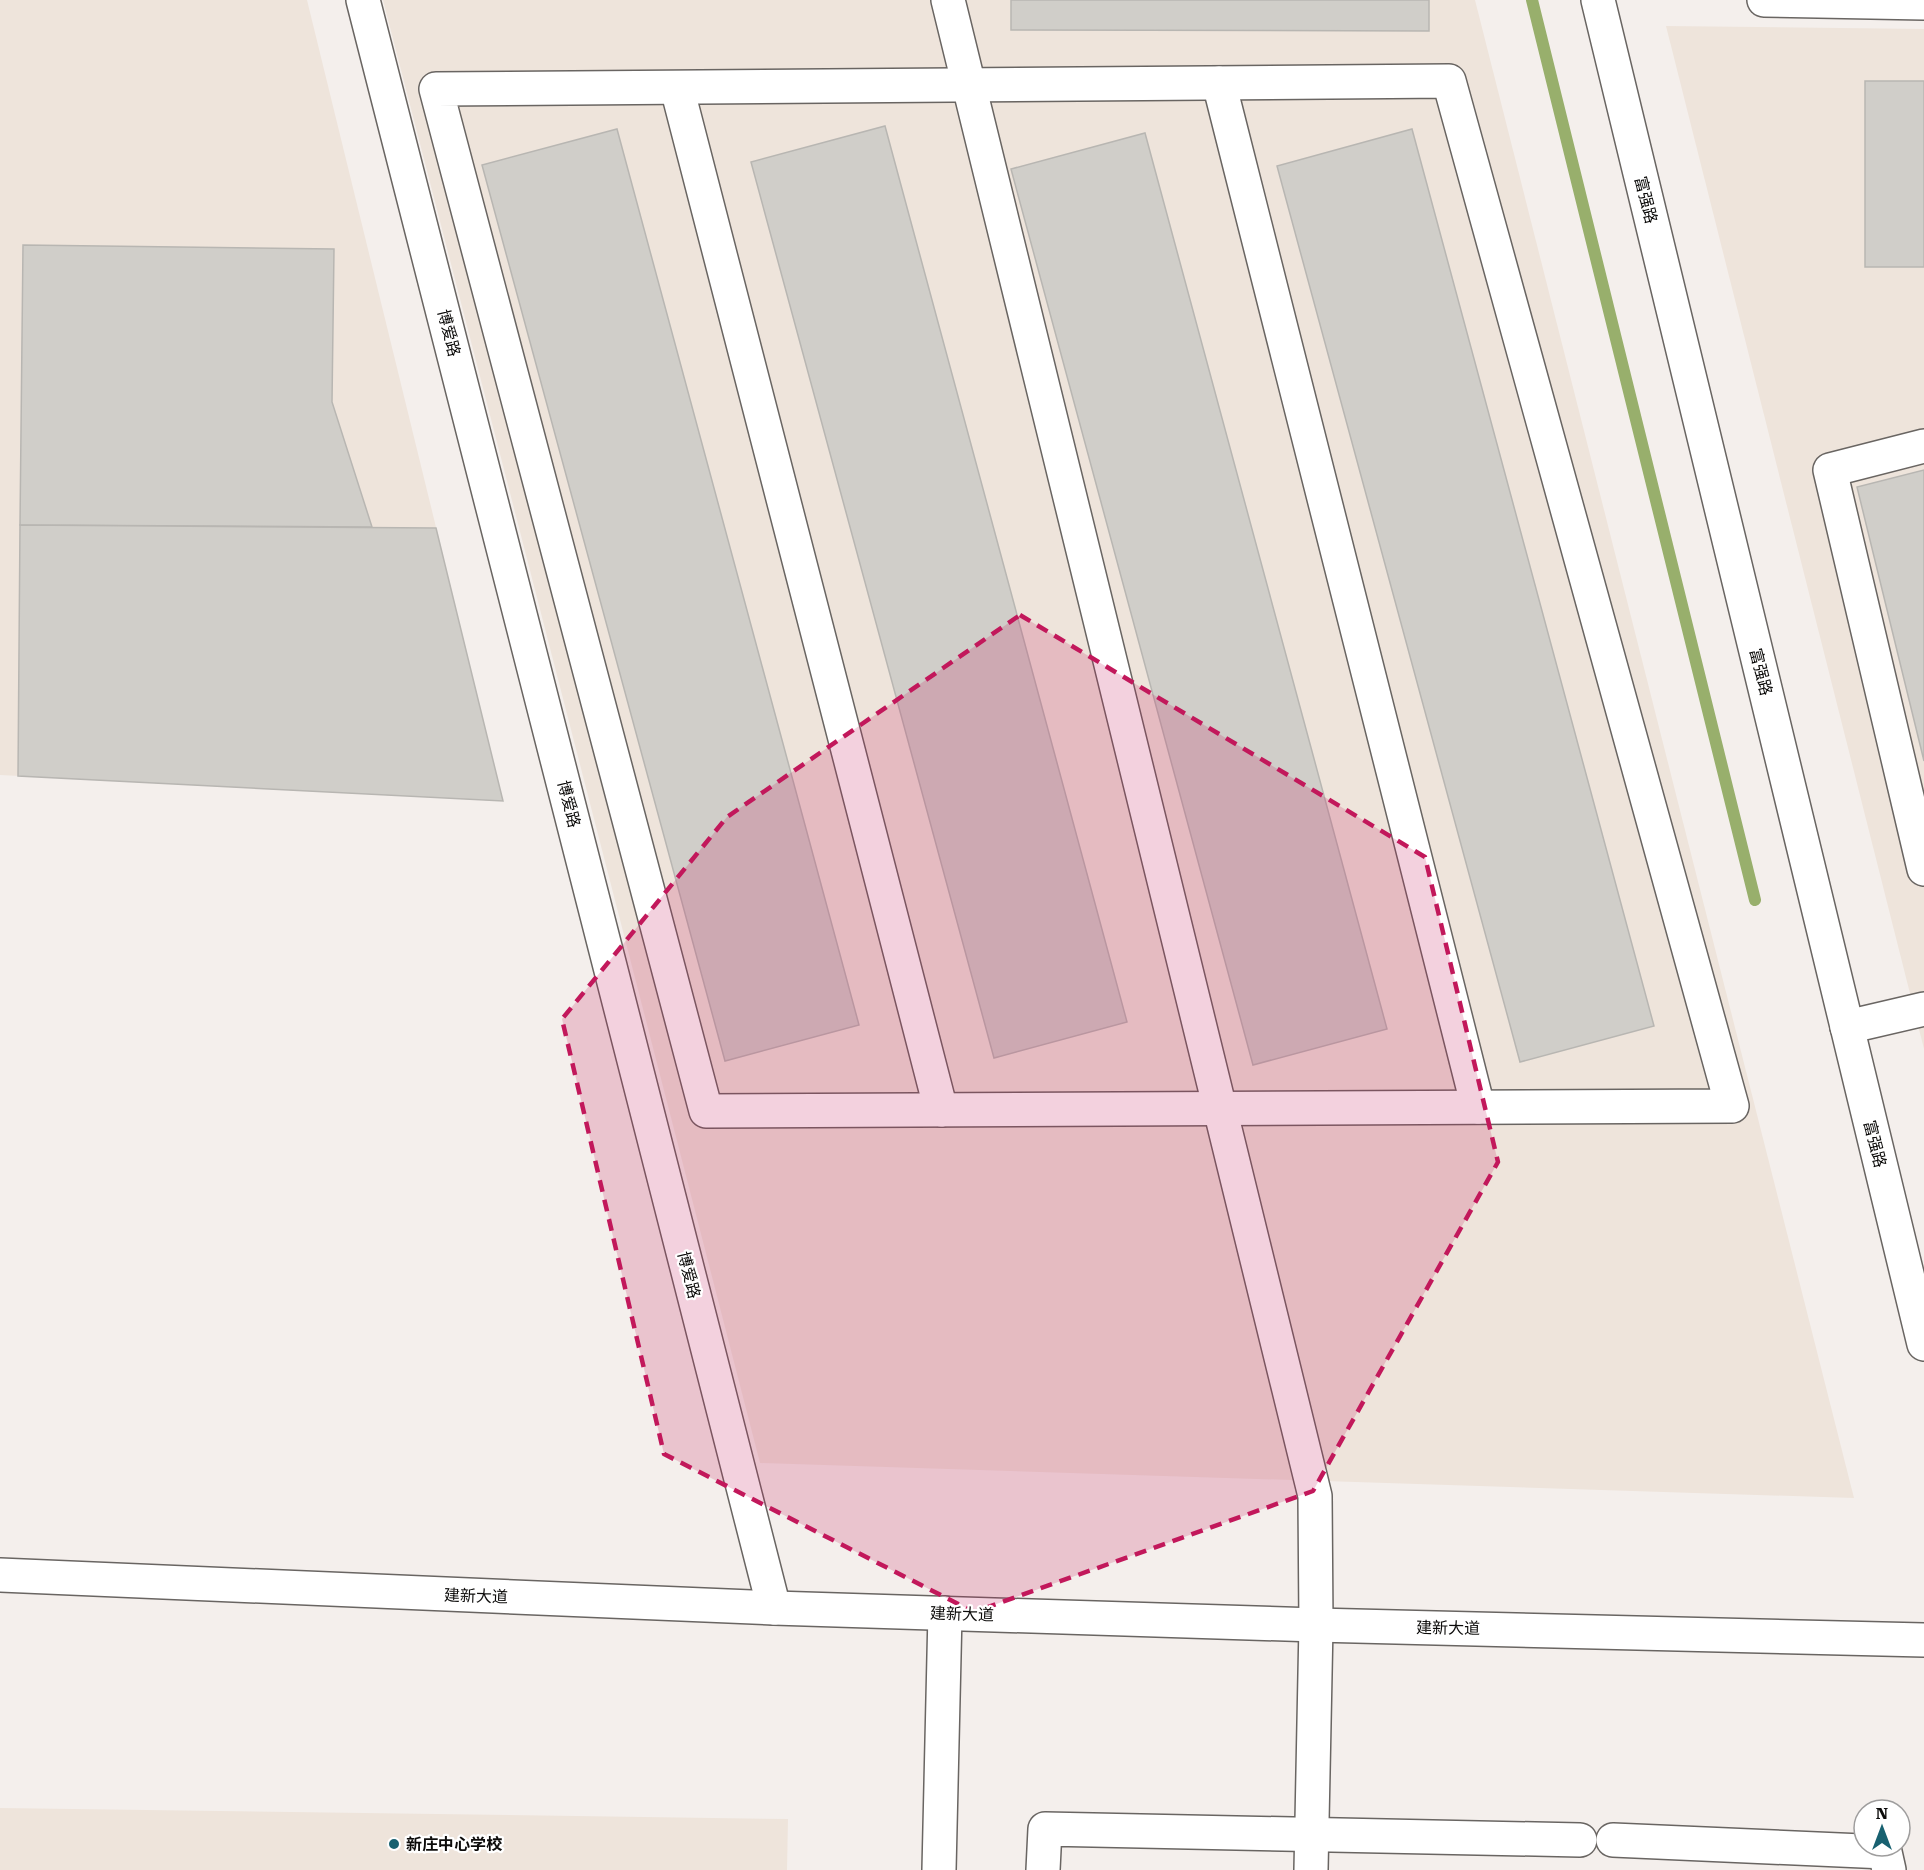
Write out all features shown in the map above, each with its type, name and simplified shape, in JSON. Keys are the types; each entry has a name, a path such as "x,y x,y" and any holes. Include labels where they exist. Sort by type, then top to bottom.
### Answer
{"street":[{"name":"博爱路","path":"363,0 774,1608"},
{"path":"948,0 1315,1496 1316,1625 1311,1870"},
{"name":"富强路","path":"1598,0 1924,1344"},
{"path":"1764,0 1924,3"},
{"path":"1449,81 1732,1106 706,1111 436,89 1219,83 1449,81"},
{"path":"1219,83 1478,1107"},
{"path":"676,88 941,1110"},
{"path":"1924,446 1830,470 1924,869"},
{"path":"1847,1026 1924,1009"},
{"name":"建新大道","path":"0,1575 774,1608 1316,1625 1924,1640"},
{"path":"939,1870 945,1613"},
{"path":"1043,1870 1044,1829 1580,1840"},
{"path":"1613,1840 1885,1852 1889,1870"}],"highlighted area":[{"path":"1020,615 1425,857 1498,1162 1313,1491 974,1612 664,1454 562,1019 727,817"}],"shaded area":[{"path":"0,0 307,0 503,801 0,775"},
{"path":"383,0 1475,0 1854,1498 760,1463"},
{"path":"1666,26 1924,29 1924,1049 1734,296"},
{"name":"新庄中心学校","path":"0,1808 788,1819 787,1870 0,1870"}],"building":[{"path":"1011,0 1429,0 1429,31 1011,30"},
{"path":"1865,81 1924,81 1924,267 1865,267"},
{"path":"885,126 1127,1022 994,1058 751,162"},
{"path":"617,129 859,1025 725,1061 482,165"},
{"path":"1412,129 1654,1026 1520,1062 1277,166"},
{"path":"1145,133 1387,1029 1253,1065 1011,169"},
{"path":"23,245 334,249 332,402 372,527 20,525"},
{"path":"1924,470 1924,761 1857,487"},
{"path":"20,525 436,528 503,801 18,776"}],"waterway":[{"path":"1532,0 1755,900"}],"place":[{"name":"新庄中心学校","path":"394,1844"}]}
